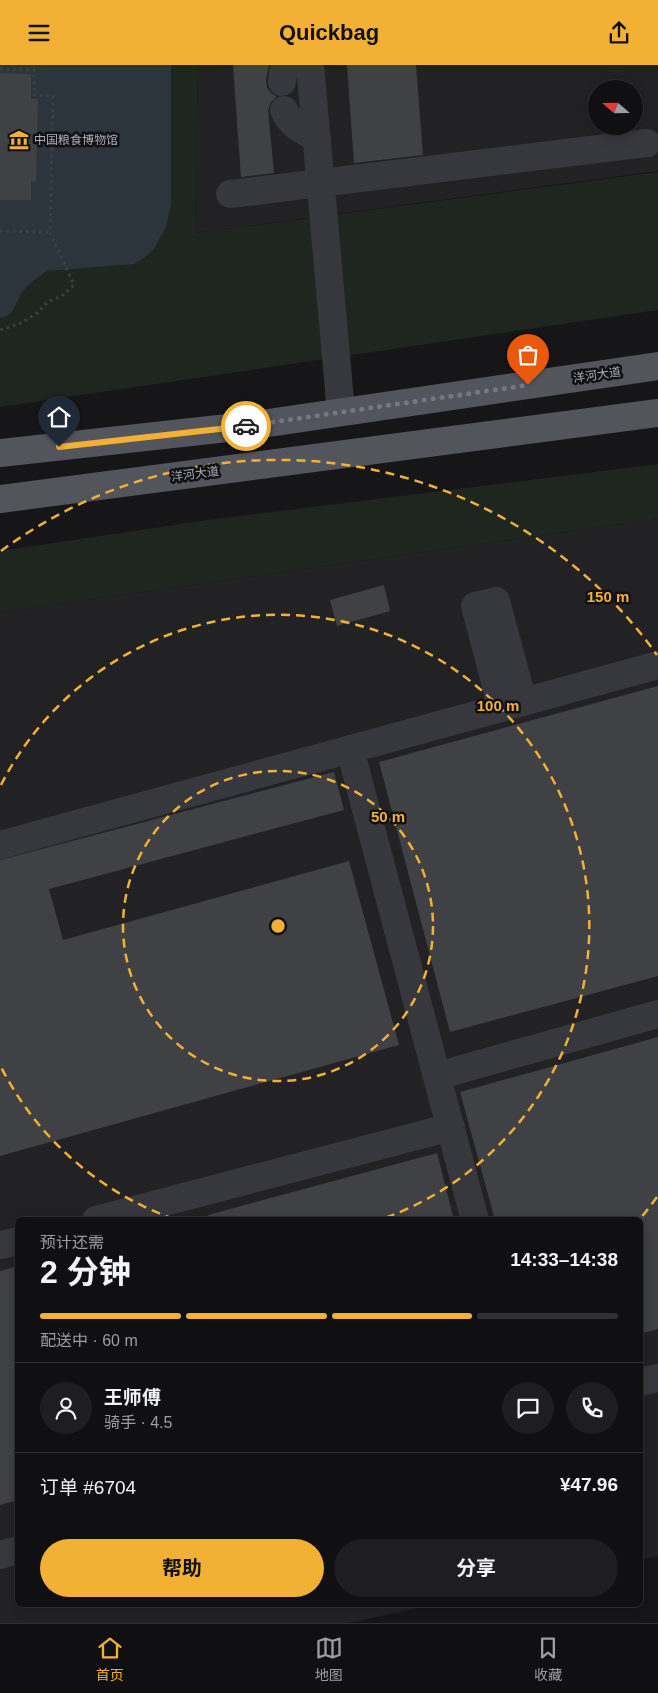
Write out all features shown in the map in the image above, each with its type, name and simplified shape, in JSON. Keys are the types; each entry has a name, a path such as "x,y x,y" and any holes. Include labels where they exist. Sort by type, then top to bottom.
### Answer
{"main road":[{"name":"洋河大道","path":"0,453 255,425 658,366"},
{"name":"洋河大道","path":"0,499 658,413"}],"lane":[{"path":"310,65 341,412"},
{"path":"284,110 295,125 317,138"},
{"path":"230,194 647,143"},
{"path":"0,845 658,665"},
{"path":"350,749 474,1217"},
{"path":"437,1077 658,1014"},
{"path":"107,1217 450,1127"},
{"path":"0,1245 15,1242"},
{"path":"643,1381 658,1377"},
{"path":"0,1555 15,1551"}],"path":[{"path":"0,69 34,70 34,95 52,96 50,232 74,285 62,296 49,301 28,319 0,330"},
{"path":"0,231 50,232"}],"shaded area":[{"path":"0,65 198,65 195,233 658,172 658,310 0,407"},
{"path":"0,65 171,65 171,203 166,227 154,249 144,258 134,264 47,271 24,289 9,315 0,318"},
{"path":"198,65 658,65 658,171 195,233"},
{"path":"658,464 658,519 0,612 0,551 207,520"},
{"path":"658,519 658,1556 643,1559 643,1217 15,1217 15,1607 423,1607 349,1623 0,1623 0,612"}],"building":[{"path":"233,65 269,65 266,80 267,88 272,94 277,96 271,102 268,110 274,173 241,177"},
{"path":"347,65 416,65 423,155 354,163"},
{"name":"中国粮食博物馆","path":"0,73 31,74 31,99 38,99 36,182 31,181 31,200 0,200"},
{"path":"384,585 390,611 337,626 330,600"},
{"path":"658,686 658,976 450,1032 379,762"},
{"path":"334,772 344,810 49,889 63,940 349,861 399,1045 0,1156 0,860"},
{"path":"658,1037 658,1329 643,1333 643,1217 494,1217 460,1092"},
{"path":"437,1153 453,1217 208,1217 208,1215"},
{"path":"15,1267 15,1501 0,1505 0,1271"}],"way so far":[{"path":"246,426 528,385"}],"place":[{"name":"中国粮食博物馆","path":"19,140"}],"route":[{"path":"59,447 246,426"}]}
